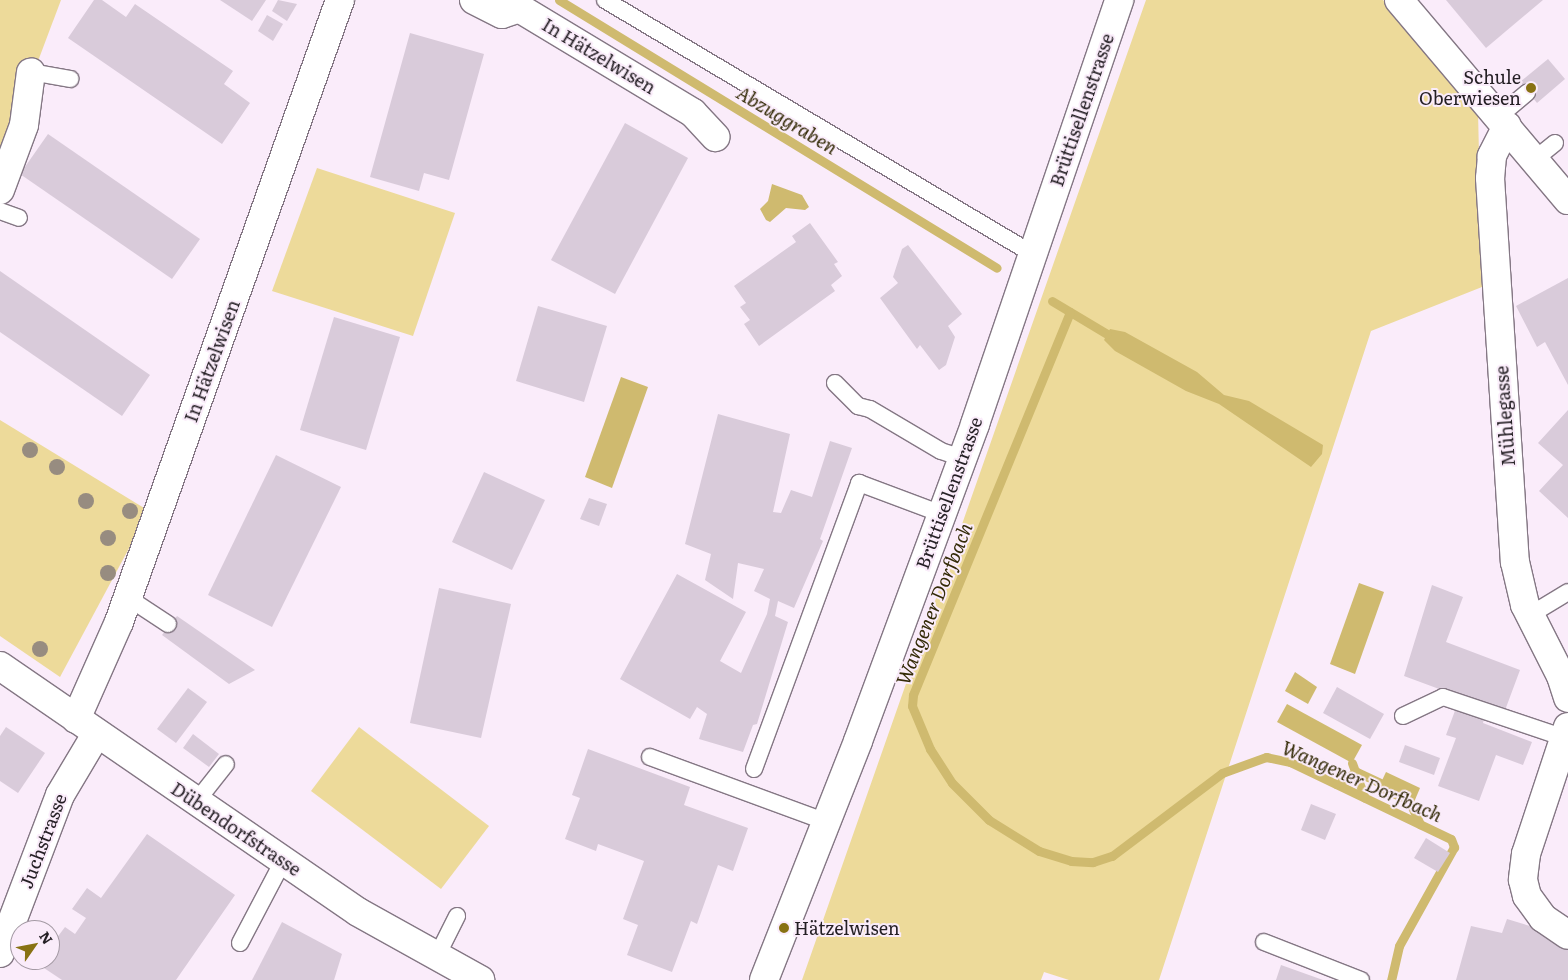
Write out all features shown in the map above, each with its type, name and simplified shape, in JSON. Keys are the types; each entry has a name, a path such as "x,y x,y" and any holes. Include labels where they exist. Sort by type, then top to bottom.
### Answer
{"street":[{"name":"In Hätzelwisen","path":"86,726 127,597 340,0"},
{"name":"In Hätzelwisen","path":"474,0 502,14 519,8 693,112 716,137"},
{"name":"Brüttisellenstrasse","path":"764,980 826,822 942,514 1119,0"},
{"path":"1399,0 1568,200"},
{"path":"0,190 24,125 31,72"},
{"name":"Mühlegasse","path":"1502,122 1492,156 1490,178 1514,546 1520,590 1530,615 1561,676 1568,698"},
{"name":"Dübendorfstrasse","path":"0,666 283,861 436,958 480,980"},
{"name":"Juchstrasse","path":"0,953 86,726"},
{"path":"1566,732 1526,854 1523,880 1528,896 1543,918 1568,935"}],"lane":[{"path":"605,0 1032,254"},
{"path":"31,72 70,79"},
{"path":"1502,122 1527,93"},
{"path":"1534,160 1556,143"},
{"path":"0,211 19,218"},
{"path":"835,383 858,406 962,458"},
{"path":"754,769 859,484 942,514"},
{"path":"1530,615 1568,592"},
{"path":"127,597 168,624"},
{"path":"1403,716 1444,697 1566,732"},
{"path":"650,757 826,822"},
{"path":"196,802 217,770 226,764"},
{"path":"240,943 283,861"},
{"path":"436,958 456,916"},
{"path":"1264,942 1361,980"}],"shaded area":[{"path":"0,0 61,0 0,162"},
{"path":"1146,0 1383,0 1478,111 1482,287 1371,331 1159,980 1069,980 1044,972 1041,980 802,980"},
{"path":"317,168 455,213 413,336 272,291"},
{"path":"772,184 802,195 809,207 805,210 786,208 770,222 766,220 760,209 768,201"},
{"path":"1110,329 1125,332 1197,372 1224,395 1249,401 1323,445 1322,454 1311,467 1219,404 1186,391 1115,351 1104,340"},
{"path":"621,377 648,387 612,488 585,477"},
{"path":"0,420 149,511 60,677 0,636"},
{"path":"1359,583 1384,592 1355,674 1330,664"},
{"path":"1295,672 1317,687 1308,704 1285,691"},
{"path":"1287,704 1362,745 1352,763 1277,722"},
{"path":"359,727 489,826 441,889 311,791"},
{"path":"1386,772 1420,788 1412,807 1377,791"}],"building":[{"path":"94,0 102,0 126,17 135,4 233,71 224,84 250,103 222,144 68,38"},
{"path":"220,0 266,0 252,21"},
{"path":"278,0 297,4 287,21 272,11"},
{"path":"1446,0 1543,0 1486,48"},
{"path":"267,15 283,24 273,41 258,31"},
{"path":"410,33 484,54 449,180 424,173 419,191 370,177"},
{"path":"1548,59 1565,79 1537,103 1520,82"},
{"path":"625,123 688,158 615,294 551,260"},
{"path":"48,134 200,239 172,279 20,174"},
{"path":"810,223 838,262 834,264 842,276 831,285 835,291 759,346 744,324 750,320 740,307 746,303 734,286 796,242 792,236"},
{"path":"908,245 962,314 948,326 955,337 946,365 939,370 920,345 917,349 880,298 898,283 893,277 902,249"},
{"path":"0,271 150,375 122,416 0,332"},
{"path":"1568,278 1568,385 1545,342 1537,347 1516,306"},
{"path":"538,306 607,326 584,402 516,381"},
{"path":"334,317 400,337 366,450 300,430"},
{"path":"1568,410 1568,518 1539,491 1563,465 1538,443"},
{"path":"718,414 790,434 773,512 781,513 791,490 812,497 830,441 852,448 820,539 823,541 794,608 778,601 775,616 788,622 757,724 753,725 743,752 699,739 707,714 697,707 690,719 620,679 677,574 746,612 720,661 741,673 767,614 770,599 754,591 764,569 738,563 733,599 705,580 711,554 685,544"},
{"path":"276,455 341,487 272,627 208,595"},
{"path":"484,472 545,500 512,570 452,542"},
{"path":"589,498 607,504 599,526 580,519"},
{"path":"1432,585 1463,597 1446,642 1520,670 1504,713 1404,676"},
{"path":"439,588 511,604 481,738 410,723"},
{"path":"177,616 255,670 229,684 162,635"},
{"path":"1337,687 1384,714 1370,739 1323,713"},
{"path":"188,688 207,702 176,743 157,729"},
{"path":"1456,708 1484,719 1483,723 1532,742 1523,765 1496,755 1479,801 1438,786 1456,738 1446,735"},
{"path":"6,727 45,753 18,793 0,781 0,736"},
{"path":"193,734 219,754 209,767 183,748"},
{"path":"1405,745 1440,758 1434,775 1399,762"},
{"path":"588,749 690,787 684,805 748,828 733,871 718,865 697,924 691,921 672,972 627,955 638,925 623,919 644,861 598,844 596,851 565,839 580,798 572,795"},
{"path":"1311,804 1336,814 1325,840 1301,830"},
{"path":"147,834 235,895 176,980 62,980 47,970 60,970 60,934 65,927 75,934 86,918 72,909 87,888 101,898"},
{"path":"1426,838 1450,853 1438,872 1414,858"},
{"path":"1507,919 1553,933 1552,941 1568,949 1568,980 1456,980 1471,926 1502,933"},
{"path":"282,922 342,954 334,980 252,980"},
{"path":"1281,965 1323,980 1276,980"}],"waterway":[{"name":"Abzuggraben","path":"559,0 997,268"},
{"name":"Abzuggraben","path":"1052,301 1107,334"},
{"name":"Wangener Dorfbach","path":"1070,312 913,695 912,706 930,749 952,783 989,820 1039,851 1071,861 1093,862 1112,856 1222,773 1266,757 1290,762 1451,839 1454,847 1399,946 1391,980"},
{"path":"1352,763 1365,798"},
{"path":"1357,772 1381,783"},
{"path":"1336,784 1357,772"},
{"path":"1412,807 1420,824"}],"place":[{"name":"Schule Oberwiesen","path":"1531,88"},
{"name":"Hätzelwisen","path":"784,928"}]}
